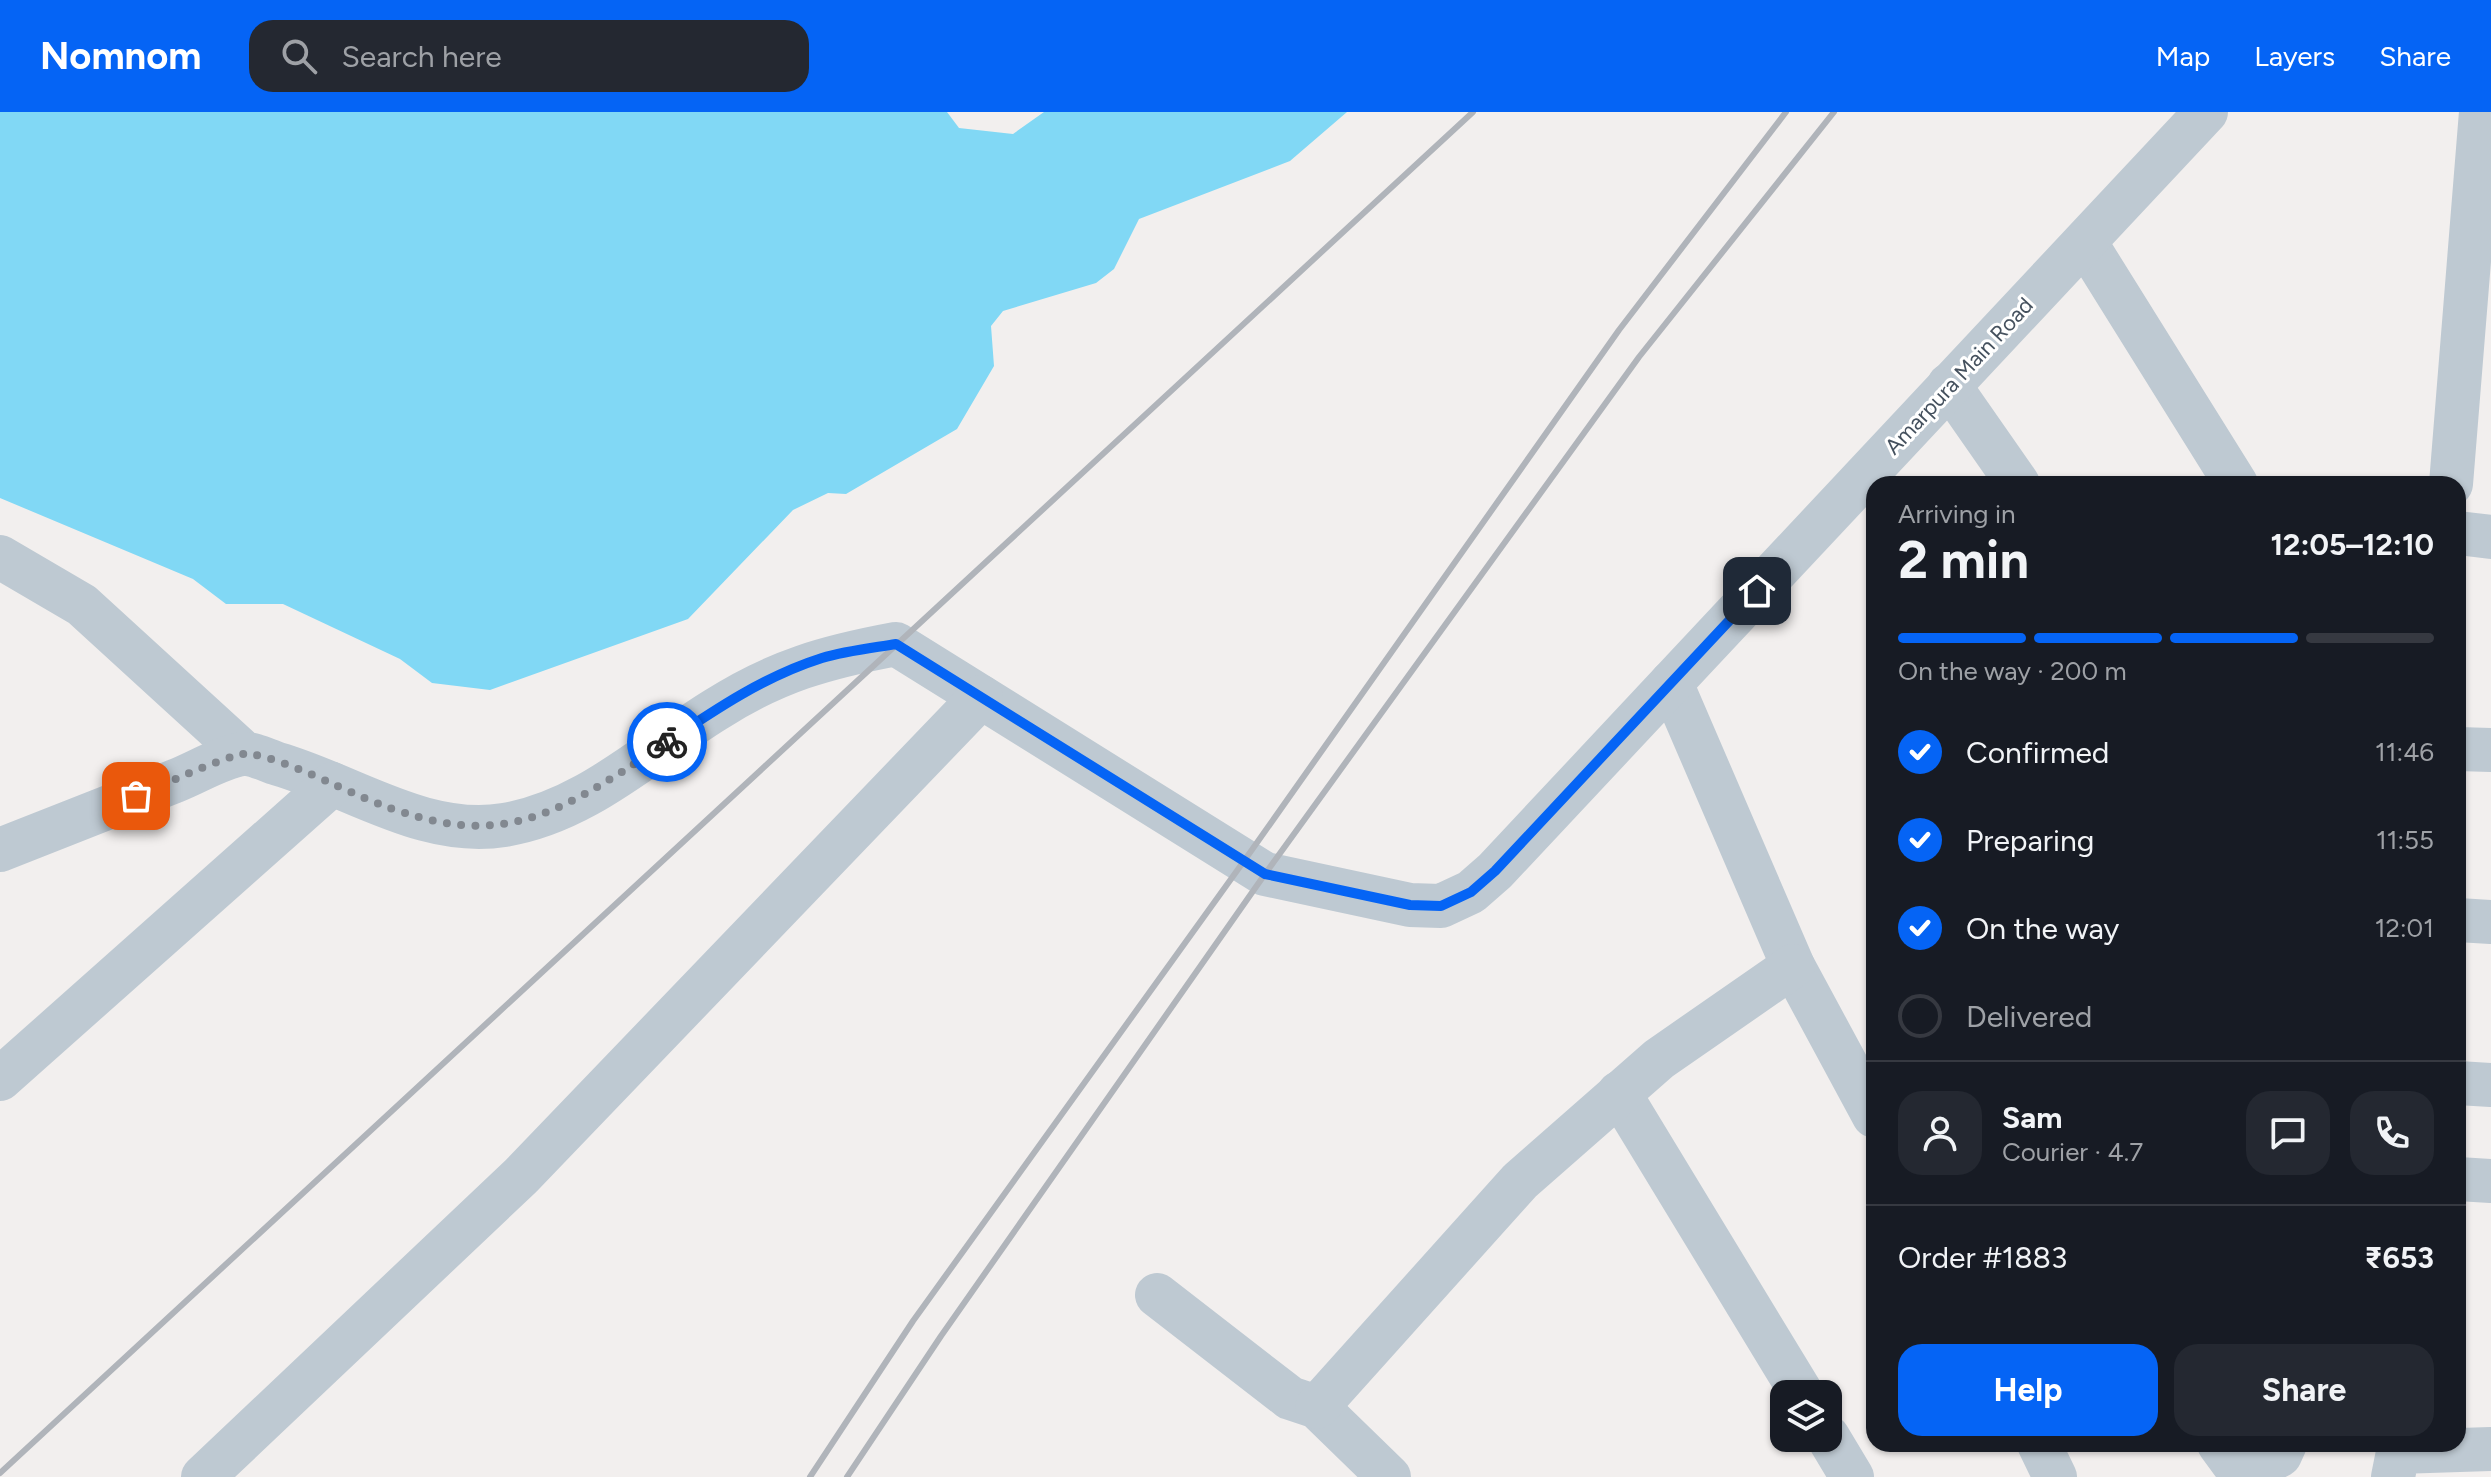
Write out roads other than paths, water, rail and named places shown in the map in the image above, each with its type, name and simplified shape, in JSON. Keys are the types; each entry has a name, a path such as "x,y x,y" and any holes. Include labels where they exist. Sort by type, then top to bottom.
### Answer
{"street":[{"name":"Amarpura Main Road","path":"245,754 309,773 420,818 477,828 505,825 561,809 587,796 737,697 823,658 896,644 1265,874 1410,905 1441,906 1471,892 1495,871 2206,112"},
{"path":"2452,476 2481,112"},
{"path":"2085,242 2231,476"},
{"path":"1949,385 2012,476"},
{"path":"2466,534 2491,537"},
{"path":"0,850 245,754 82,605 4,560"},
{"path":"1671,683 1793,966 1866,1101"},
{"path":"203,1477 521,1176 981,697"},
{"path":"2466,749 2491,750"},
{"path":"0,1079 332,784"},
{"path":"2466,920 2491,922"},
{"path":"1317,1407 1520,1181 1659,1059 1793,966"},
{"path":"2466,1083 2491,1085"},
{"path":"1619,1093 1793,1380"},
{"path":"2466,1179 2491,1181"},
{"path":"1157,1295 1290,1398 1317,1407 1389,1477"},
{"path":"2466,1450 2491,1449"},
{"path":"1837,1452 1852,1477"},
{"path":"2043,1452 2055,1477"},
{"path":"2233,1465 2280,1455 2281,1452"},
{"path":"2393,1477 2398,1452"}],"water":[{"path":"0,112 947,112 959,128 1013,134 1044,112 1347,112 1290,161 1139,219 1114,269 1096,283 1003,311 991,326 994,366 957,429 846,494 828,493 793,510 688,619 490,690 432,683 400,659 283,604 226,604 193,579 0,498"}],"railway":[{"path":"0,1473 1473,112"},
{"path":"810,1477 913,1321 1244,861 1619,330 1786,112"},
{"path":"847,1477 941,1336 1265,874 1639,357 1834,112"}]}
